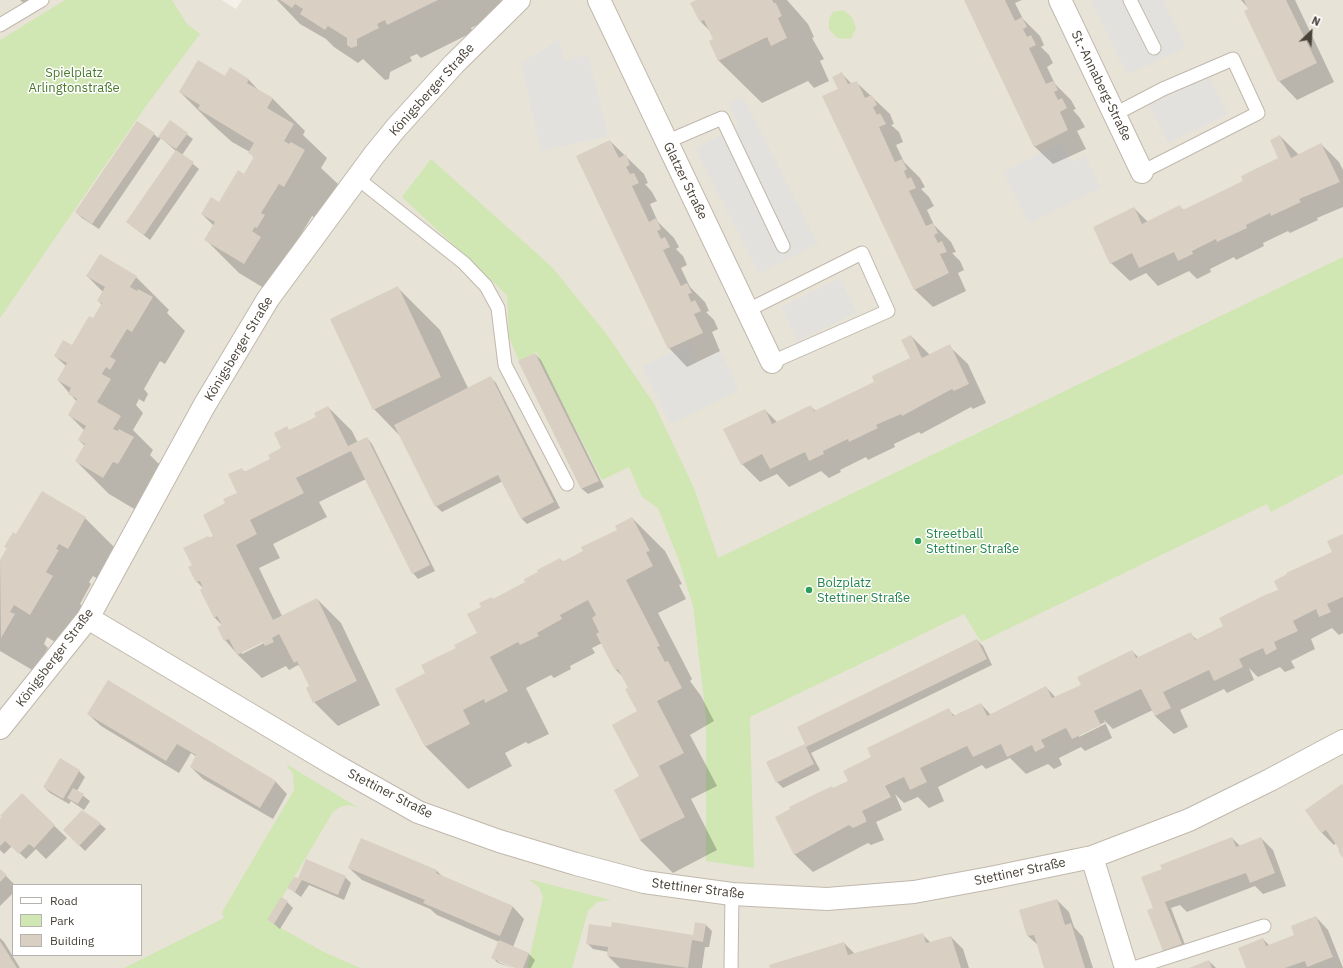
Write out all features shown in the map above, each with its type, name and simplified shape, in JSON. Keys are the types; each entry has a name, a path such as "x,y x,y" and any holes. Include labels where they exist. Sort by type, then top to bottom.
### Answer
{"street":[{"name":"Glatzer Straße","path":"599,0 772,362"},
{"name":"St.-Annaberg-Straße","path":"1060,0 1142,172"},
{"name":"Königsberger Straße","path":"0,728 88,618 204,406 268,299 357,178 396,128 513,2"},
{"name":"Stettiner Straße","path":"88,618 333,764 418,812 499,841 644,882 732,894 827,899 914,892 1092,857 1188,820 1270,780 1343,741"},
{"path":"1092,857 1126,968"}],"lane":[{"path":"0,25 42,0"},
{"path":"1130,0 1154,48"},
{"path":"1115,114 1163,90 1233,59 1258,113 1142,172"},
{"path":"666,142 722,118 783,246"},
{"path":"357,178 464,263 486,286 498,308 505,365 567,484"},
{"path":"748,310 862,253 888,311 772,362"},
{"path":"731,968 732,894"},
{"path":"1134,968 1264,926"}],"shaded area":[{"path":"0,0 222,0 236,9 242,0 1343,0 1343,968 0,968"},
{"path":"1091,0 1163,0 1186,47 1127,75"},
{"path":"559,40 564,61 588,54 608,136 541,151 521,63"},
{"path":"1209,76 1228,114 1168,143 1149,105"},
{"path":"743,97 818,244 759,274 695,148 739,126 728,104"},
{"path":"1062,142 1072,162 1085,155 1101,188 1029,224 1003,172"},
{"path":"840,278 857,312 798,341 781,307"},
{"path":"688,344 697,363 720,351 739,390 671,424 642,367"}],"green space":[{"name":"Spielplatz Arlingtonstraße","path":"65,0 172,0 187,24 200,34 146,106 0,318 0,40"},
{"path":"843,10 852,17 856,28 851,39 837,38 829,29 829,19 833,12"},
{"path":"431,159 552,267 608,336 654,404 694,488 718,558 1343,257 1343,474 1271,512 1267,504 981,642 964,614 750,717 754,868 706,861 706,717 693,606 678,558 658,508 642,497 629,467 602,480 536,352 519,361 509,337 507,295 402,197"},
{"path":"286,764 359,808 349,805 340,807 333,812 268,921 324,952 360,968 124,968 224,918 222,912 294,790 293,774"},
{"path":"528,879 611,900 597,902 588,911 572,968 527,968 543,898 539,887"}],"building":[{"path":"280,0 438,0 387,25 385,20 377,24 379,28 357,39 357,46 351,48 347,45 347,38 328,26 325,30 300,14 303,9 295,4 292,8"},
{"path":"696,0 772,0 776,3 782,16 778,18 787,38 771,46 767,37 718,61 709,41 713,39 704,20 700,22 690,3"},
{"path":"964,0 1005,0 1015,21 1022,17 1027,27 1023,29 1027,37 1031,35 1036,45 1029,48 1046,84 1053,81 1058,90 1054,92 1058,100 1062,98 1067,108 1060,112 1068,130 1034,147"},
{"path":"1244,0 1286,0 1317,63 1278,82 1244,11 1248,9"},
{"path":"198,60 225,76 230,67 249,79 247,83 273,98 267,108 294,124 284,141 289,144 291,142 305,150 284,187 279,184 261,213 265,215 257,228 255,227 252,231 261,237 244,264 204,240 215,222 201,214 211,197 219,202 238,170 244,174 254,157 248,153 254,143 198,109 200,105 179,92"},
{"path":"842,72 848,84 857,81 865,98 872,95 877,105 873,107 877,115 880,113 886,124 879,127 895,162 902,159 907,169 904,171 907,179 911,177 916,188 909,191 926,226 933,223 938,233 934,235 938,243 942,241 947,252 940,254 949,273 914,290 822,96 838,89 832,77"},
{"path":"170,120 188,133 176,149 158,137"},
{"path":"137,121 155,133 92,224 75,212"},
{"path":"1280,135 1291,158 1321,143 1340,182 1299,199 1301,202 1271,216 1270,213 1246,225 1247,228 1217,242 1216,239 1192,251 1193,254 1178,261 1174,252 1139,268 1132,253 1110,264 1093,227 1134,207 1142,224 1180,205 1183,210 1243,181 1241,176 1278,158 1270,140"},
{"path":"610,140 619,158 626,154 630,165 626,167 630,174 634,173 639,183 632,186 649,222 656,218 661,229 657,231 661,239 665,237 670,247 663,250 681,286 687,283 692,293 688,294 691,302 695,300 701,311 694,314 703,333 668,349 576,156"},
{"path":"176,150 194,162 144,235 126,222"},
{"path":"100,254 137,276 130,287 137,291 138,289 153,297 132,332 127,329 110,357 116,360 110,370 106,367 102,374 111,379 97,402 121,416 113,429 118,431 119,429 134,437 118,464 113,462 103,478 75,461 85,444 78,440 86,426 68,415 77,399 68,394 71,388 57,380 67,363 54,356 63,340 72,345 89,316 93,318 102,303 97,301 105,287 86,276"},
{"path":"398,286 441,377 373,410 330,319"},
{"path":"911,335 922,358 950,344 969,384 954,391 952,389 902,416 901,414 876,425 878,428 849,442 848,439 823,451 824,454 809,461 805,452 770,469 762,454 741,465 723,429 765,409 772,424 811,405 814,411 874,382 872,376 910,358 901,340"},
{"path":"535,353 599,481 581,489 518,361"},
{"path":"491,376 554,502 521,519 498,475 435,507 394,425"},
{"path":"328,406 348,446 367,437 430,565 412,574 351,451 296,478 304,493 250,520 257,534 236,545 273,620 317,598 357,681 313,703 306,688 309,686 297,661 294,663 279,634 272,638 274,642 265,646 263,642 237,655 229,639 224,641 217,627 222,625 217,616 214,618 200,590 203,588 200,581 196,582 188,567 192,565 183,548 208,536 209,538 213,536 203,515 225,503 223,499 237,493 228,474 242,468 244,472 270,459 268,455 281,448 274,433 287,426 289,430 316,417 314,413"},
{"path":"42,491 86,517 68,549 59,544 56,549 59,550 46,572 53,576 30,615 14,605 10,612 15,614 1,638 0,560 7,548 4,547 13,532 16,534"},
{"path":"632,517 650,551 646,552 653,566 626,580 660,646 657,647 665,662 668,661 682,688 657,701 684,753 659,766 685,817 640,840 614,790 639,776 612,725 637,711 625,689 628,688 618,669 615,670 596,634 599,632 592,618 596,615 588,600 560,615 562,619 537,633 539,636 520,645 518,642 490,657 508,691 485,703 484,699 463,710 470,724 425,747 395,689 425,673 421,665 456,648 454,645 477,633 467,614 481,607 479,603 492,597 493,599 525,582 524,579 538,572 537,570 560,558 562,562 583,551 581,547 617,530 615,526"},
{"path":"1343,534 1343,597 1327,604 1331,612 1319,617 1316,609 1293,621 1298,631 1274,642 1277,649 1266,655 1263,648 1239,659 1243,667 1214,681 1209,670 1163,692 1171,708 1155,716 1141,689 1094,711 1101,725 1072,739 1066,728 1041,740 1045,747 1035,752 1032,745 1007,757 1001,744 973,757 967,746 920,768 927,782 910,790 904,777 885,786 891,797 862,811 866,822 853,828 849,825 794,855 775,817 790,809 789,807 832,786 833,788 848,781 843,771 871,757 867,748 949,708 953,716 981,703 987,716 1046,686 1052,698 1081,685 1077,677 1132,650 1136,658 1191,632 1195,640 1223,626 1219,618 1278,590 1274,581 1287,574 1286,573 1332,552 1327,541"},
{"path":"977,639 987,659 806,747 814,764 776,783 766,762 805,744 797,727"},
{"path":"108,680 276,781 260,808 190,767 196,755 177,744 166,761 87,714"},
{"path":"60,758 80,770 63,799 43,787"},
{"path":"1342,784 1343,858 1338,851 1340,850 1326,830 1321,833 1305,810"},
{"path":"73,788 84,794 78,804 67,798"},
{"path":"22,793 55,825 34,848 29,844 19,854 5,841 0,846 0,819 2,817 0,816"},
{"path":"82,810 101,823 79,846 63,830"},
{"path":"1232,837 1236,847 1261,837 1275,873 1250,883 1246,873 1165,902 1182,944 1163,951 1147,910 1153,908 1141,877 1162,869 1160,865"},
{"path":"361,838 437,870 436,873 513,906 500,936 423,903 425,900 348,868"},
{"path":"306,859 346,876 338,895 302,880 295,892 287,888 294,877 298,878"},
{"path":"0,869 7,875 0,882"},
{"path":"281,897 288,901 274,924 267,920"},
{"path":"1057,899 1065,925 1071,923 1085,968 1044,968 1034,935 1027,936 1019,910"},
{"path":"1316,916 1333,957 1307,967 1305,961 1285,968 1246,968 1238,948 1263,938 1266,946 1294,935 1291,926"},
{"path":"612,922 693,935 695,922 706,924 703,942 692,940 688,968 607,956 608,947 586,944 589,924 611,927"},
{"path":"923,933 926,943 951,936 961,968 770,968 769,965 844,942 848,955"},
{"path":"499,940 529,953 523,968 515,968 491,958"},
{"path":"0,941 17,968 0,968"},
{"path":"1209,960 1212,968 1189,968"}],"place":[{"name":"Streetball Stettiner Straße","path":"918,541"},
{"name":"Bolzplatz Stettiner Straße","path":"809,590"}]}
